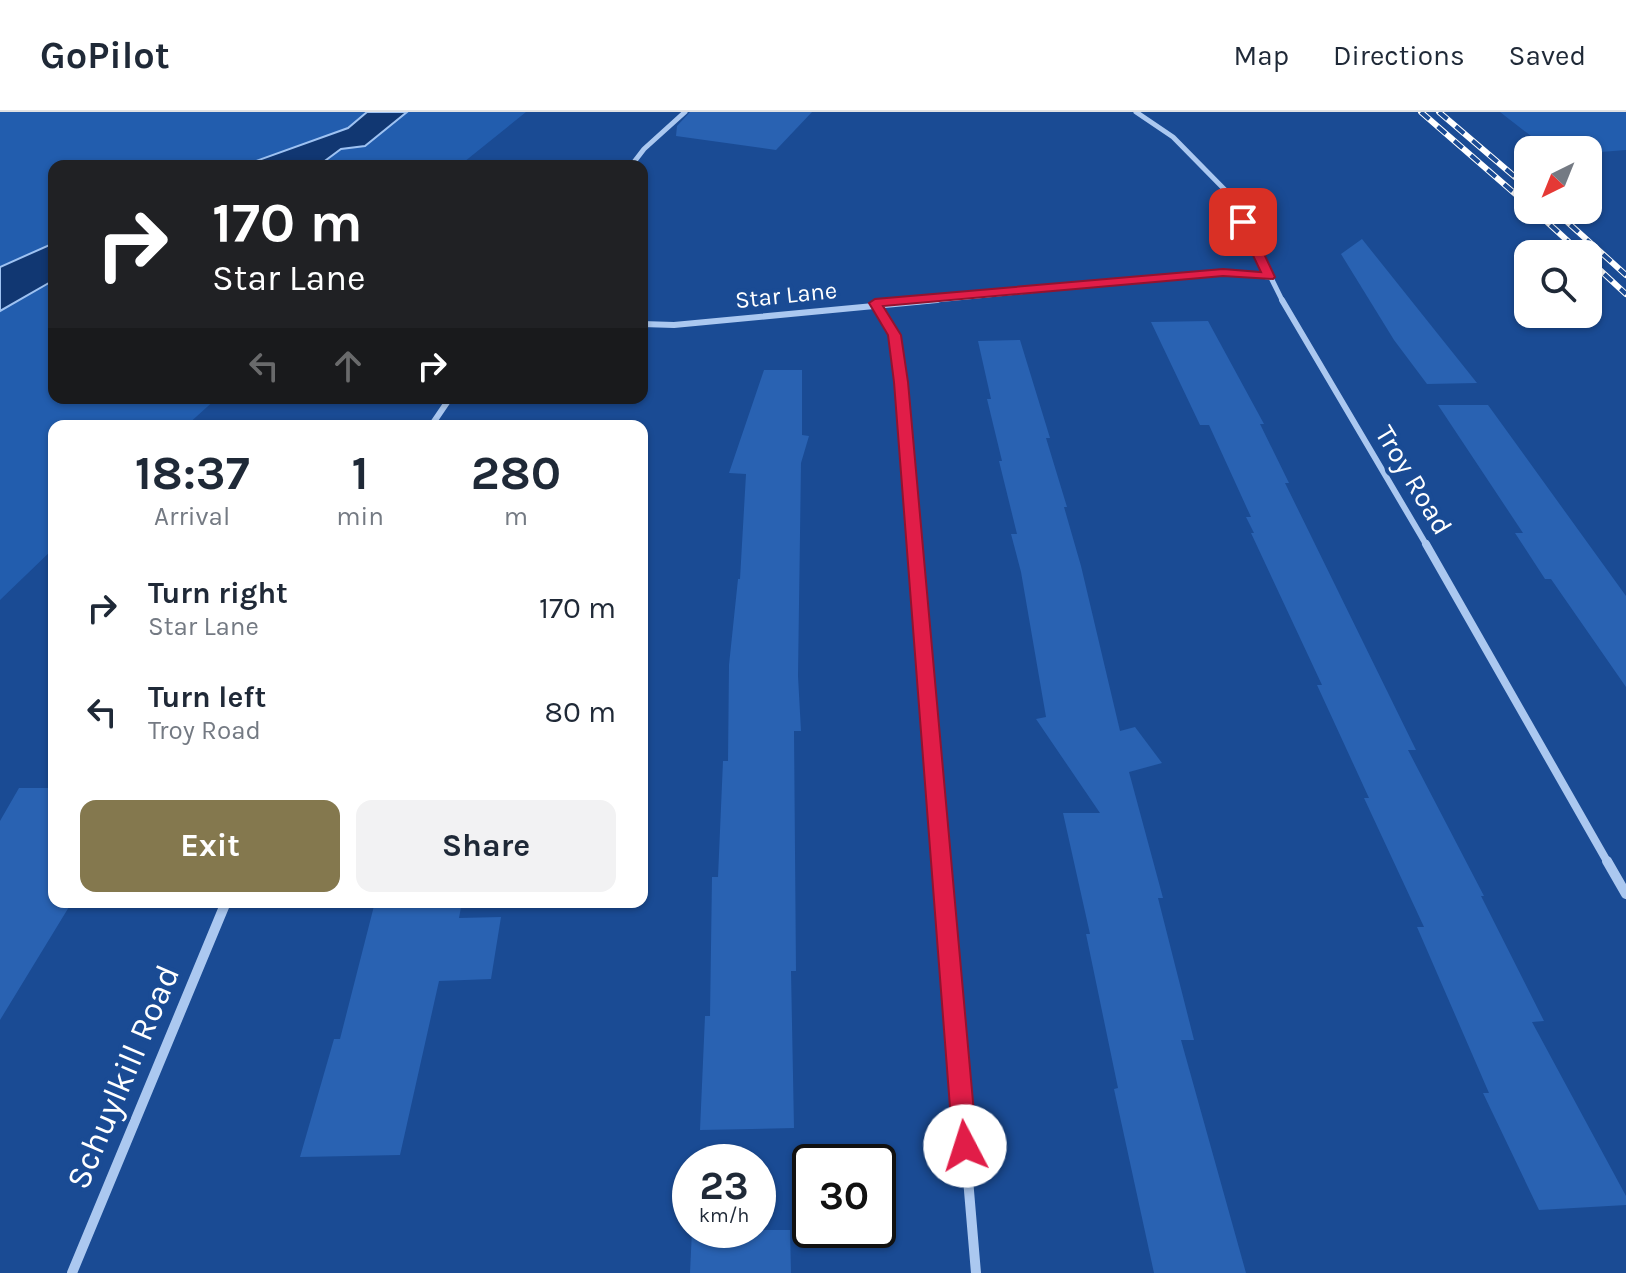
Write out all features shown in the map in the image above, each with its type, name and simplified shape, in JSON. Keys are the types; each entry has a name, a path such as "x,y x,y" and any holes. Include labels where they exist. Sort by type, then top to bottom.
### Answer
{"street":[{"path":"636,160 685,112"},
{"name":"Troy Road","path":"1136,112 1173,137 1230,195 1269,277 1464,609 1626,894"},
{"name":"Star Lane","path":"648,324 674,325 875,303 1223,272 1269,277"},
{"path":"875,303 895,335 901,382 976,1273"},
{"name":"Schuylkill Road","path":"72,1273 224,908"}],"shaded area":[{"path":"0,112 526,112 466,160 48,160 48,404 210,404 193,420 48,420 48,554 0,600"},
{"path":"367,112 407,112 365,146 341,149 326,160 259,160 348,128"},
{"path":"1500,112 1626,112 1626,150 1602,152 1602,136 1531,136"},
{"path":"48,246 48,283 0,311 0,267"}],"building":[{"path":"690,112 812,112 776,150 676,136 677,126"},
{"path":"1362,239 1477,383 1427,384 1394,340 1341,254"},
{"path":"1208,321 1264,424 1260,424 1289,483 1285,483 1416,750 1408,750 1484,896 1481,896 1544,1021 1532,1022 1626,1196 1626,1205 1539,1210 1483,1093 1489,1093 1417,927 1424,927 1364,798 1369,798 1317,685 1322,685 1251,533 1254,533 1246,517 1251,517 1209,425 1200,425 1151,322"},
{"path":"1020,340 1050,438 1046,438 1067,507 1064,507 1120,731 1135,727 1162,763 1129,772 1163,898 1158,898 1194,1040 1181,1040 1246,1273 1154,1273 1114,1089 1118,1088 1086,934 1090,934 1063,813 1100,813 1036,719 1046,717 1021,572 1011,534 1017,534 999,461 1002,461 987,399 991,399 978,341"},
{"path":"764,370 802,370 802,435 809,436 801,463 798,676 801,731 794,731 796,971 791,971 794,1128 700,1130 705,1016 710,1016 712,877 718,877 723,761 728,761 729,665 740,579 746,474 729,473"},
{"path":"1438,405 1488,405 1626,596 1626,687 1551,579 1545,579 1515,533 1523,533"},
{"path":"19,788 48,788 48,908 68,908 0,1020 0,821"},
{"path":"373,908 461,908 459,918 501,917 491,979 439,981 400,1155 300,1157 334,1039 340,1039"},
{"path":"776,1230 790,1230 791,1273 690,1273 691,1248 776,1248"}],"railway":[{"path":"1421,112 1514,193"},
{"path":"1439,112 1514,176"},
{"path":"1549,224 1567,240"},
{"path":"1570,224 1626,275"},
{"path":"1602,272 1626,294"}],"route":[{"path":"965,1146 901,382 895,335 875,303 1223,272 1269,277 1243,222"}]}
